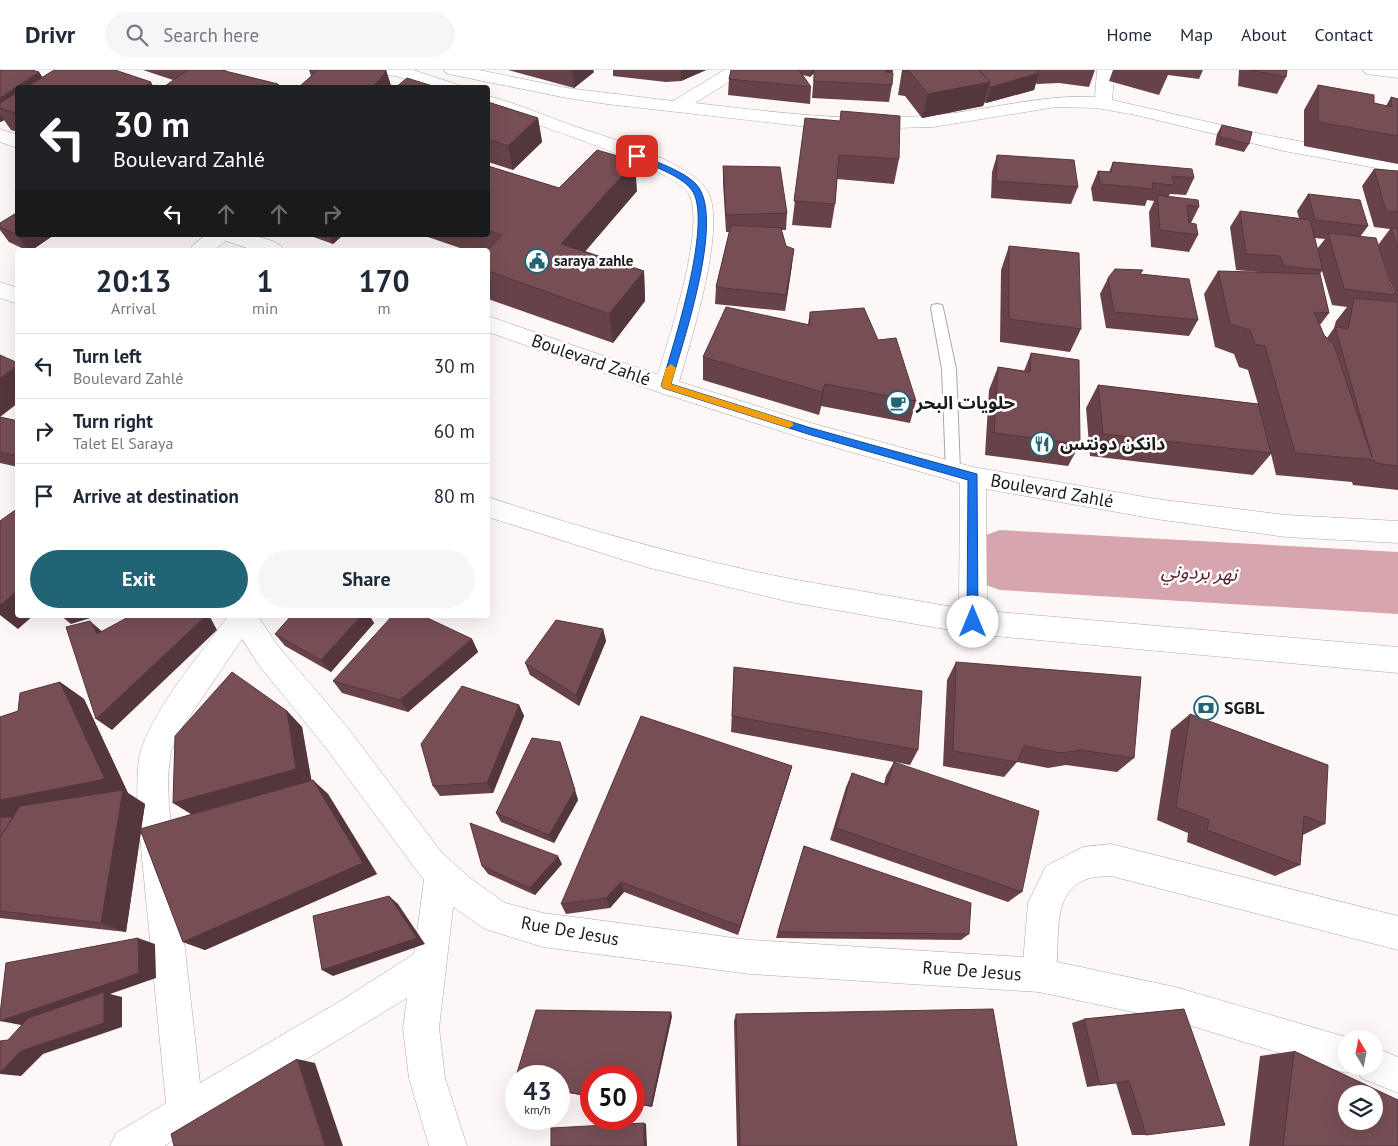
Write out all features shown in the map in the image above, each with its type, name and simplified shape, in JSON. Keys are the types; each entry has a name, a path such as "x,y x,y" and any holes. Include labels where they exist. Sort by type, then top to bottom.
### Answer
{"main road":[{"path":"374,70 439,85"},
{"path":"452,70 567,93 809,121 862,123 932,121 1056,102 1073,101 1103,104 1232,134 1398,166"},
{"path":"676,107 736,70"},
{"path":"1103,104 1106,70"},
{"path":"1372,70 1398,73"},
{"path":"490,102 624,151 662,167 685,179 695,187 700,198 703,232 688,307 666,386"},
{"path":"0,135 15,141"},
{"path":"203,248 217,237"},
{"path":"237,237 268,248"},
{"path":"0,289 15,296"},
{"name":"Boulevard Zahlé","path":"490,325 666,386 811,432 963,474 1156,509 1277,525 1398,532"},
{"path":"963,474 973,622"},
{"path":"490,507 518,518 646,556 790,590 973,622 1398,660"},
{"path":"185,1114 154,814 152,776 156,751 171,720 241,618"},
{"name":"Rue De Jesus","path":"243,618 268,655 337,738 430,864 458,890 497,917 544,930 750,957 1039,975 1175,1004 1338,1053"},
{"path":"1039,975 1044,903 1058,878 1083,863 1111,860 1398,934"},
{"path":"441,873 421,1028 427,1078 448,1146"},
{"path":"129,1146 354,1012 428,964"},
{"path":"1383,1069 1398,1075"}],"lane":[{"path":"938,308 949,370 963,474"}],"building":[{"path":"0,70 32,70 39,72 20,85 15,85 15,88 0,98"},
{"path":"54,70 115,70 151,82 147,85 30,85"},
{"path":"188,70 221,70 279,85 166,85"},
{"path":"318,70 386,70 374,85 301,85"},
{"path":"731,70 799,70 811,87 729,79"},
{"path":"814,70 885,70 886,72 893,73 892,85 814,81"},
{"path":"903,70 979,70 990,82 928,94 910,72"},
{"path":"979,70 1036,70 1039,73 991,87 989,85 990,82"},
{"path":"1249,70 1287,70 1286,77"},
{"path":"407,78 429,85 399,85"},
{"path":"1318,85 1374,95 1374,103 1392,107 1391,97 1398,99 1398,136 1318,122"},
{"path":"15,94 15,113 0,108 0,103"},
{"path":"490,103 538,118 508,146 490,140"},
{"path":"841,111 900,116 899,159 839,155 835,204 794,201 805,118 840,121"},
{"path":"1222,125 1252,132 1249,144 1219,137"},
{"path":"597,150 635,161 561,244 644,271 609,314 490,272 490,248 502,235 490,231 490,167 559,188"},
{"path":"997,155 1074,160 1078,187 996,181"},
{"path":"1113,162 1192,169 1194,178 1172,176 1174,185 1152,183 1153,189 1100,184 1098,171 1111,172"},
{"path":"723,166 780,167 787,213 726,215"},
{"path":"1374,169 1398,171 1398,212 1386,211"},
{"path":"1308,194 1360,200 1368,226 1315,220"},
{"path":"1157,195 1198,200 1199,207 1187,205 1189,223 1196,224 1198,235 1160,230"},
{"path":"1240,211 1310,220 1323,270 1284,266 1280,256 1246,254"},
{"path":"15,214 15,234 0,227 0,223"},
{"path":"731,225 781,228 786,246 794,249 786,295 716,287"},
{"path":"1391,228 1398,229 1398,249"},
{"path":"1328,233 1376,238 1394,295 1344,289"},
{"path":"1009,246 1079,253 1081,329 1009,319"},
{"path":"1115,269 1143,270 1140,274 1189,279 1198,320 1114,312 1108,278"},
{"path":"1218,271 1320,274 1329,313 1314,312 1324,335 1334,345 1372,457 1335,327 1348,329 1354,298 1398,302 1398,466 1375,463 1374,460 1295,453 1265,346 1255,344 1250,330 1230,324"},
{"path":"726,307 810,325 810,312 864,308 878,340 896,338 916,401 825,384 822,392 703,357"},
{"path":"1031,353 1079,360 1080,444 994,433 998,367 1030,372"},
{"path":"0,355 15,362 15,367 0,378"},
{"path":"1098,385 1258,404 1271,453 1103,434"},
{"path":"0,417 15,420 15,455 0,452"},
{"path":"15,510 15,592 0,605 0,521"},
{"path":"126,618 204,618 96,719 66,627 90,621 97,634"},
{"path":"289,618 359,618 321,660 275,634"},
{"path":"390,618 427,618 472,639 400,700 333,681"},
{"path":"556,620 603,629 576,695 525,663"},
{"path":"956,662 1141,677 1134,758 1081,750 1061,753 1024,746 1017,762 953,751"},
{"path":"734,667 922,691 918,750 732,716"},
{"path":"232,672 287,711 296,769 173,803 175,736"},
{"path":"60,682 105,779 0,800 0,717 18,711 20,693"},
{"path":"462,686 519,705 487,783 433,786 421,744"},
{"path":"1190,714 1328,765 1325,824 1304,816 1300,865 1207,830 1209,820 1176,807"},
{"path":"641,716 792,766 740,926 621,882 606,898 561,904"},
{"path":"532,738 560,742 575,790 549,835 496,813"},
{"path":"894,762 1039,811 1022,892 836,828 852,773 887,785"},
{"path":"313,780 363,863 183,942 140,829"},
{"path":"123,790 101,923 0,911 0,837 20,806"},
{"path":"0,817 13,817 0,837"},
{"path":"470,823 558,856 530,888 482,866"},
{"path":"804,846 971,903 969,934 778,932"},
{"path":"389,896 417,938 322,970 313,916"},
{"path":"138,938 139,973 0,1021 6,963"},
{"path":"104,992 104,1023 21,1051 0,1073 0,1041 8,1040 28,1018"},
{"path":"993,1009 1017,1146 740,1146 736,1014"},
{"path":"1184,1009 1225,1125 1146,1135 1129,1081 1100,1085 1084,1019"},
{"path":"536,1010 671,1012 651,1106 645,1105 645,1065 580,1065 580,1094 570,1093 570,1065 519,1065"},
{"path":"1294,1051 1338,1072 1338,1075 1345,1075 1366,1085 1338,1085 1338,1130 1383,1130 1383,1093 1398,1100 1398,1146 1283,1146"},
{"path":"297,1059 325,1146 174,1146 171,1134"},
{"path":"580,1126 580,1130 644,1130 644,1146 551,1146 551,1130 570,1130 570,1127"}],"waterway":[{"name":"نهر بردوني","path":"1000,560 1398,583"}],"slow traffic":[{"path":"671,368 666,386 789,425"}],"place":[{"name":"saraya zahle","path":"537,261"},
{"name":"حلويات البحر","path":"898,403"},
{"name":"دانكن دونتس","path":"1042,444"},
{"name":"SGBL","path":"1206,708"}],"route":[{"path":"637,156 685,179 695,187 700,198 703,213 703,232 688,307 666,386 811,432 973,477 973,622"}]}
